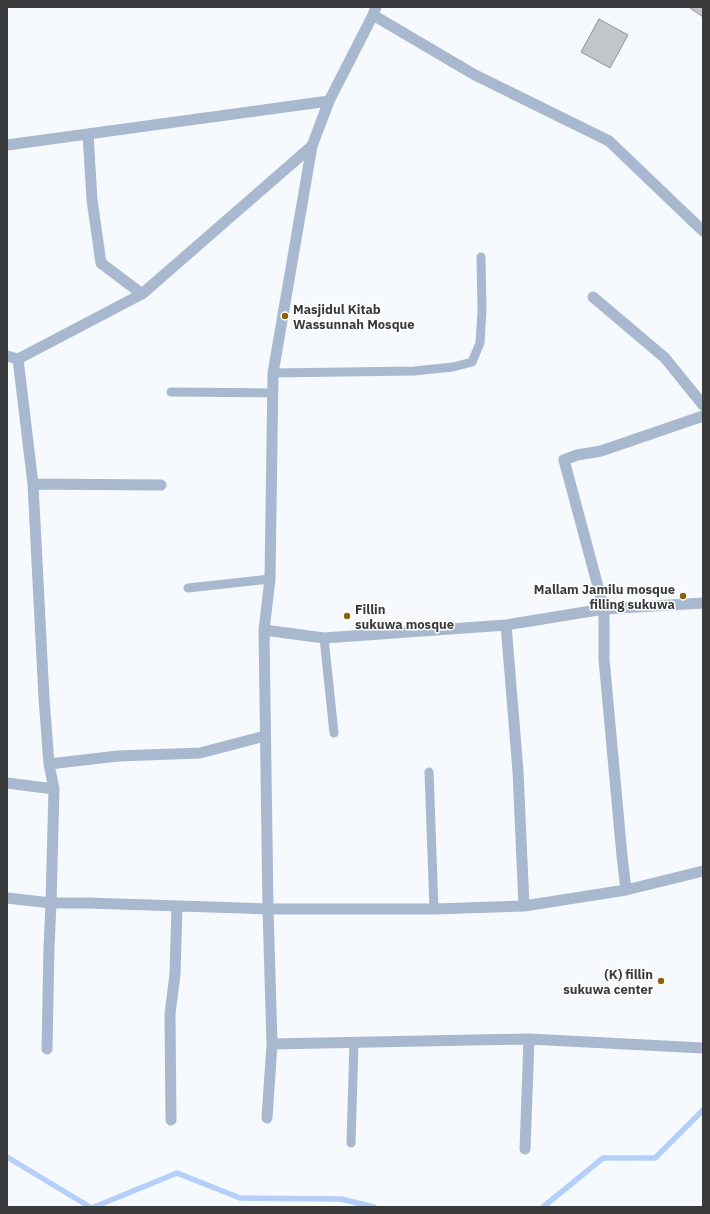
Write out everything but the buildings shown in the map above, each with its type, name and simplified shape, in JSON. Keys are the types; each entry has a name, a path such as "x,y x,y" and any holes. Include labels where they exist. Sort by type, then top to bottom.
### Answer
{"street":[{"path":"267,1118 272,1044 268,909 264,630 270,579 273,373 312,146 329,100 375,11 475,75 609,141 703,231"},
{"path":"7,145 329,100"},
{"path":"88,134 92,200 101,263 142,294"},
{"path":"47,1049 54,789 49,764 44,698 33,484 12,357 142,294 312,146"},
{"path":"593,297 666,358 703,405"},
{"path":"626,890 604,660 604,609 564,460 577,455 601,451 703,416"},
{"path":"33,484 161,485"},
{"path":"264,630 324,638 506,625 604,609 703,603"},
{"path":"506,625 518,771 524,906"},
{"path":"49,764 118,756 200,753 265,736"},
{"path":"7,784 54,789"},
{"path":"7,898 51,903 268,909 434,909 524,906 626,890 703,871"},
{"path":"171,1120 170,1014 175,974 177,907"},
{"path":"272,1044 529,1039 703,1048"},
{"path":"525,1149 529,1039"}],"lane":[{"path":"273,373 414,371 453,367 472,362 480,343 482,311 481,257"},
{"path":"171,392 272,394"},
{"path":"188,588 270,579"},
{"path":"324,638 334,733"},
{"path":"428,772 434,909"},
{"path":"351,1143 354,1043"}],"waterway":[{"path":"543,1207 603,1158 655,1158 703,1110"},
{"path":"7,1157 90,1207"},
{"path":"94,1207 177,1173 240,1198 341,1199 374,1207"}],"place":[{"name":"Masjidul Kitab Wassunnah Mosque","path":"285,316"},
{"name":"Mallam Jamilu mosque filling sukuwa","path":"683,596"},
{"name":"Fillin sukuwa mosque","path":"347,616"},
{"name":"(K) fillin sukuwa center","path":"661,981"}]}
